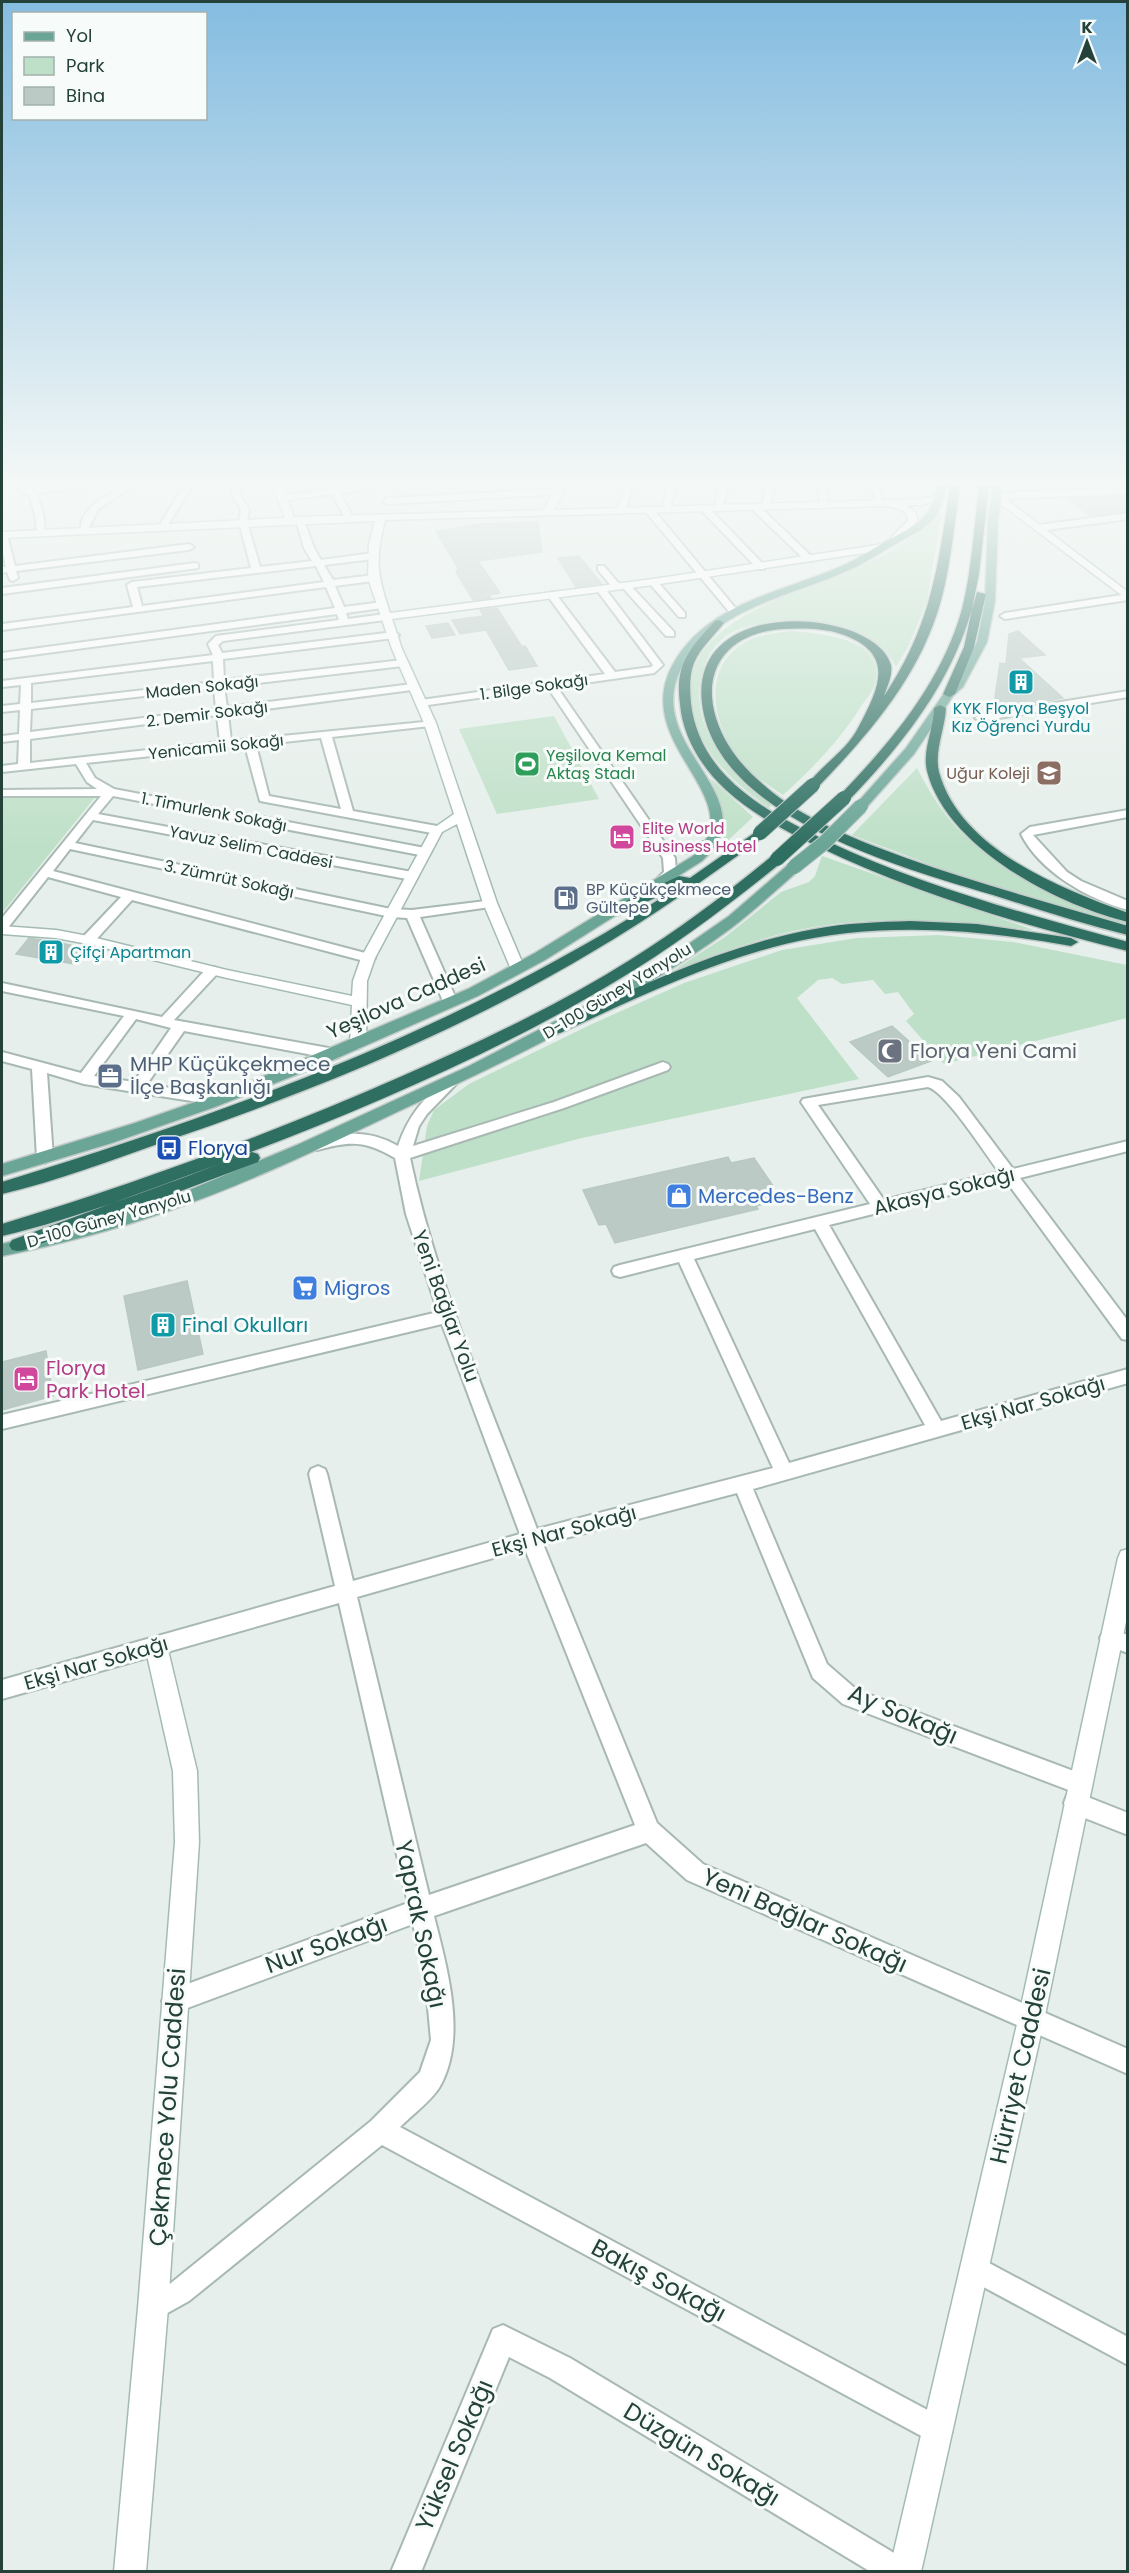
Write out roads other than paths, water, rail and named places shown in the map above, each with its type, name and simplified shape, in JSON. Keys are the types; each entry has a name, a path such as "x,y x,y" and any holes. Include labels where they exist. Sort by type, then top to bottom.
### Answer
{"highway":[{"path":"2,1188 204,1122 314,1079 429,1029 550,970 667,902 760,833 813,785 863,732 895,689 924,634 934,606"},
{"path":"2,1230 114,1195 255,1144 337,1111 463,1055 586,993 717,907 777,859 844,798 890,748 939,676 962,627 967,606"},
{"path":"949,694 969,647 979,606"},
{"path":"719,623 690,658 684,682 685,708 690,731 702,754 741,797 800,833 870,865 984,905 1128,947"},
{"path":"863,732 886,676 885,664 877,651 854,635 831,628 802,625 759,628 729,642 720,649 714,660 709,675 707,703 717,736 730,759 785,807 843,837 939,874 1128,931"},
{"path":"940,708 941,718 932,747 933,770 947,805 968,829 995,853 1021,870 1069,894 1128,918"},
{"path":"614,912 722,863"},
{"path":"555,1030 652,986 713,962 817,933 864,928 951,927 1041,937 1128,956"},
{"path":"10,1247 213,1174 275,1148 319,1125 337,1111"}],"main road":[{"path":"711,845 717,831 718,817 714,804 678,742 671,718 670,681 688,648 708,629 734,612 749,606"},
{"name":"D-100 Güney Yanyolu","path":"10,1247 158,1208 307,1147 452,1081 555,1030 725,925 824,843 910,751 949,694 959,685 984,635 989,606"},
{"name":"Yeşilova Caddesi","path":"2,1170 45,1158 217,1100 358,1044 450,1001 480,990 614,912 694,860 711,845"}],"street":[{"path":"2,684 26,681 82,660 113,627 138,609 162,606"},
{"path":"337,606 344,622"},
{"path":"382,606 412,687 430,723 459,817 490,903 518,969"},
{"path":"2,627 113,627 339,610 384,611 436,606"},
{"path":"560,606 612,676"},
{"name":"1. Bilge Sokağı","path":"421,703 654,670 658,665 614,606"},
{"path":"642,606 670,634"},
{"path":"674,606 682,615"},
{"path":"729,606 734,612"},
{"path":"1005,616 1069,606"},
{"path":"226,746 218,655 213,644 220,638 344,622 384,611"},
{"path":"2,656 82,660 218,655 394,635"},
{"name":"Maden Sokağı","path":"2,710 403,663"},
{"path":"24,767 26,681"},
{"path":"551,684 658,845 669,858 670,873 664,878"},
{"name":"2. Demir Sokağı","path":"2,739 224,713 412,687"},
{"path":"980,718 1128,694"},
{"name":"Yenicamii Sokağı","path":"2,769 430,723"},
{"path":"326,735 348,814"},
{"path":"250,744 264,799 437,830"},
{"path":"2,928 110,792 91,780 78,761"},
{"name":"1. Timurlenk Sokağı","path":"2,793 110,792 425,852"},
{"path":"1128,813 1030,831 1027,834 1063,875 1096,893 1128,906"},
{"name":"Yavuz Selim Caddesi","path":"90,816 278,853 411,876"},
{"path":"358,1044 360,981 368,957 437,830 459,817"},
{"name":"3. Zümrüt Sokağı","path":"67,845 391,913 412,914 490,903"},
{"path":"658,845 683,849 711,845"},
{"path":"45,873 368,957"},
{"path":"88,940 130,895"},
{"path":"412,914 450,1001"},
{"path":"2,928 88,940 358,1002"},
{"path":"137,1088 173,1024 212,970"},
{"path":"2,987 173,1024 334,1054"},
{"path":"84,1079 134,1014"},
{"path":"2,1056 84,1079 217,1100"},
{"path":"402,1155 560,1106 663,1067"},
{"path":"39,1068 45,1158"},
{"path":"402,1155 412,1126 422,1110 452,1081"},
{"path":"881,1208 808,1102 917,1082 937,1084 954,1100 1007,1175 1128,1334"},
{"path":"307,1147 354,1137 381,1141 402,1155"},
{"name":"Akasya Sokağı","path":"620,1270 1128,1146"},
{"name":"Yeni Bağlar Yolu","path":"402,1155 414,1214 448,1316 531,1539"},
{"path":"819,1222 937,1430"},
{"path":"684,1255 784,1472"},
{"path":"2,1422 448,1316"},
{"name":"Ekşi Nar Sokağı","path":"2,1690 531,1539 742,1484 1128,1376"},
{"name":"Yaprak Sokağı","path":"153,2308 180,2292 380,2130 430,2080 443,2040 436,1976 318,1474"},
{"name":"Ay Sokağı","path":"742,1484 820,1671 850,1697 1077,1793 1128,1824"},
{"name":"Yeni Bağlar Sokağı","path":"531,1539 650,1832 695,1872 1128,2062"},
{"name":"Hürriyet Caddesi","path":"905,2571 1031,2020 1077,1793 1119,1641 1128,1558"},
{"name":"Çekmece Yolu Caddesi","path":"130,2571 153,2308 187,1842 185,1771 156,1646"},
{"name":"Nur Sokağı","path":"174,2001 419,1910 650,1832"},
{"name":"Bakış Sokağı","path":"380,2130 938,2430"},
{"path":"974,2268 1128,2352"},
{"name":"Yüksel Sokağı","path":"406,2571 503,2339"},
{"name":"Düzgün Sokağı","path":"503,2339 560,2368 900,2571"}],"place":[{"name":"KYK Florya Beşyol Kız Öğrenci Yurdu","path":"1021,682"},
{"name":"Yeşilova Kemal Aktaş Stadı","path":"527,764"},
{"name":"Uğur Koleji","path":"1049,773"},
{"name":"Elite World Business Hotel","path":"622,837"},
{"name":"BP Küçükçekmece Gültepe","path":"566,898"},
{"name":"Çifçi Apartman","path":"51,952"},
{"name":"Florya Yeni Cami","path":"890,1051"},
{"name":"MHP Küçükçekmece İlçe Başkanlığı","path":"110,1076"},
{"name":"Florya","path":"169,1148"},
{"name":"Mercedes-Benz","path":"679,1196"},
{"name":"Migros","path":"305,1288"},
{"name":"Final Okulları","path":"163,1325"},
{"name":"Florya Park Hotel","path":"26,1379"}]}
